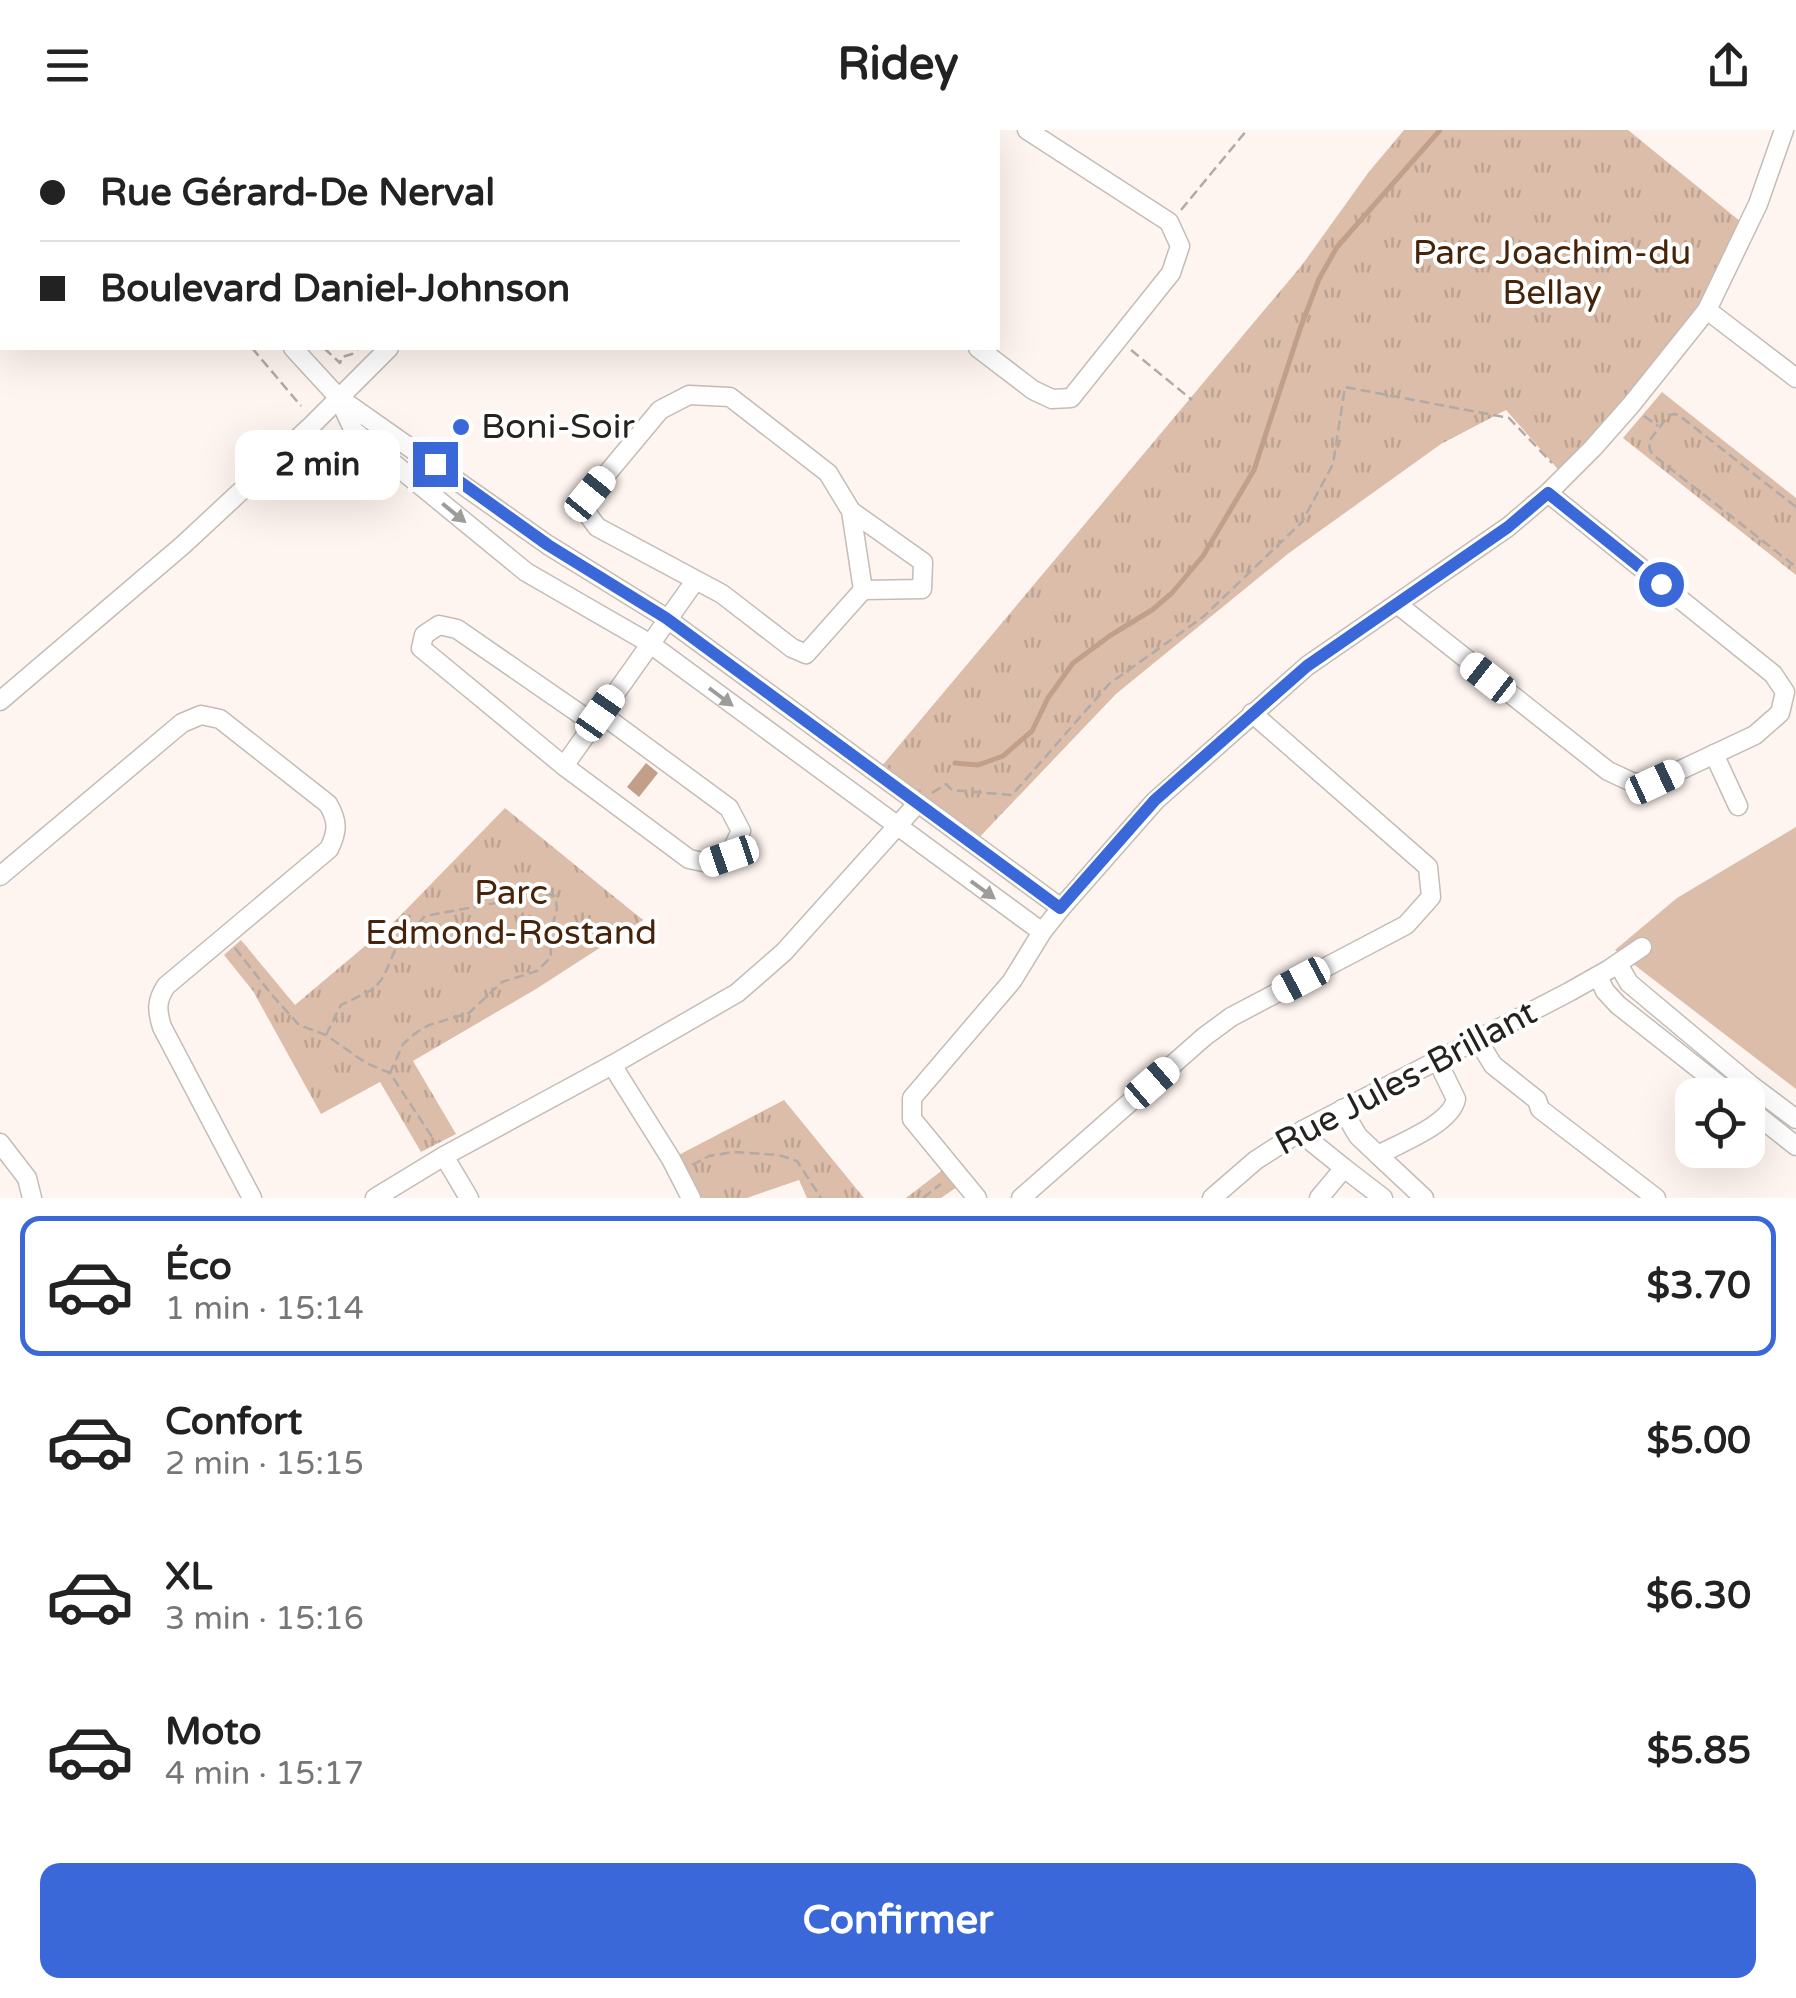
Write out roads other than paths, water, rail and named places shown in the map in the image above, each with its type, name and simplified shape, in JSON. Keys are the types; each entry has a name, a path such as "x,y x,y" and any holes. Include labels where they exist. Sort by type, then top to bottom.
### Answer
{"street":[{"path":"981,350 1034,390 1052,399 1072,398 1171,273 1180,246 1171,223 1027,130"},
{"path":"976,1198 912,1119 912,1098 1012,981 1060,908 1155,800 1307,666 1508,527 1593,448 1707,310 1790,131"},
{"path":"1707,310 1796,378"},
{"path":"295,350 338,397 548,545 666,618 1060,908"},
{"path":"0,701 183,545 387,350"},
{"path":"689,394 730,397 828,473 852,511 923,562 922,589 863,590 806,654 792,648 722,594 596,527 586,512 590,494 660,410 689,394"},
{"path":"338,397 354,432 526,572 650,643 1042,932"},
{"path":"1397,604 1608,772 1634,783 1655,782 1756,735 1780,712 1785,692 1774,674 1548,493"},
{"path":"852,511 863,590"},
{"path":"564,766 694,581"},
{"path":"438,625 458,629 597,718 729,808 741,831 729,856 708,863 689,859 564,766 421,648 424,636 438,625"},
{"path":"1021,1198 1230,1017 1406,924 1431,897 1428,867 1252,713"},
{"path":"0,876 182,723 201,715 220,719 328,804 336,818 336,834 329,848 166,986 158,999 162,1028 252,1198"},
{"path":"1714,754 1738,806"},
{"path":"375,1198 736,992 784,952 917,804"},
{"name":"Rue Jules-Brillant","path":"1212,1198 1256,1160 1302,1130 1608,970 1642,947"},
{"path":"1711,1078 1618,1004 1605,990 1608,970 1796,1119"},
{"path":"1478,1039 1493,1065 1537,1100 1540,1109 1656,1198"},
{"path":"1378,1155 1453,1110 1456,1099 1437,1060"},
{"path":"612,1064 691,1198"},
{"path":"1342,1109 1358,1136 1424,1198"},
{"path":"1765,1121 1796,1146"},
{"path":"1302,1130 1383,1198"},
{"path":"0,1144 26,1178 32,1198"},
{"path":"444,1156 469,1198"},
{"path":"1319,1198 1344,1168"}],"waterway":[{"path":"955,763 978,765 1003,756 1032,731 1048,698 1073,663 1152,610 1203,556 1254,470 1319,279 1337,247 1440,130"}],"place":[{"name":"Boni-Soir","path":"461,427"}],"park label":[{"name":"Parc Joachim-du Bellay","path":"1552,273"},
{"name":"Parc Edmond-Rostand","path":"511,913"}]}
